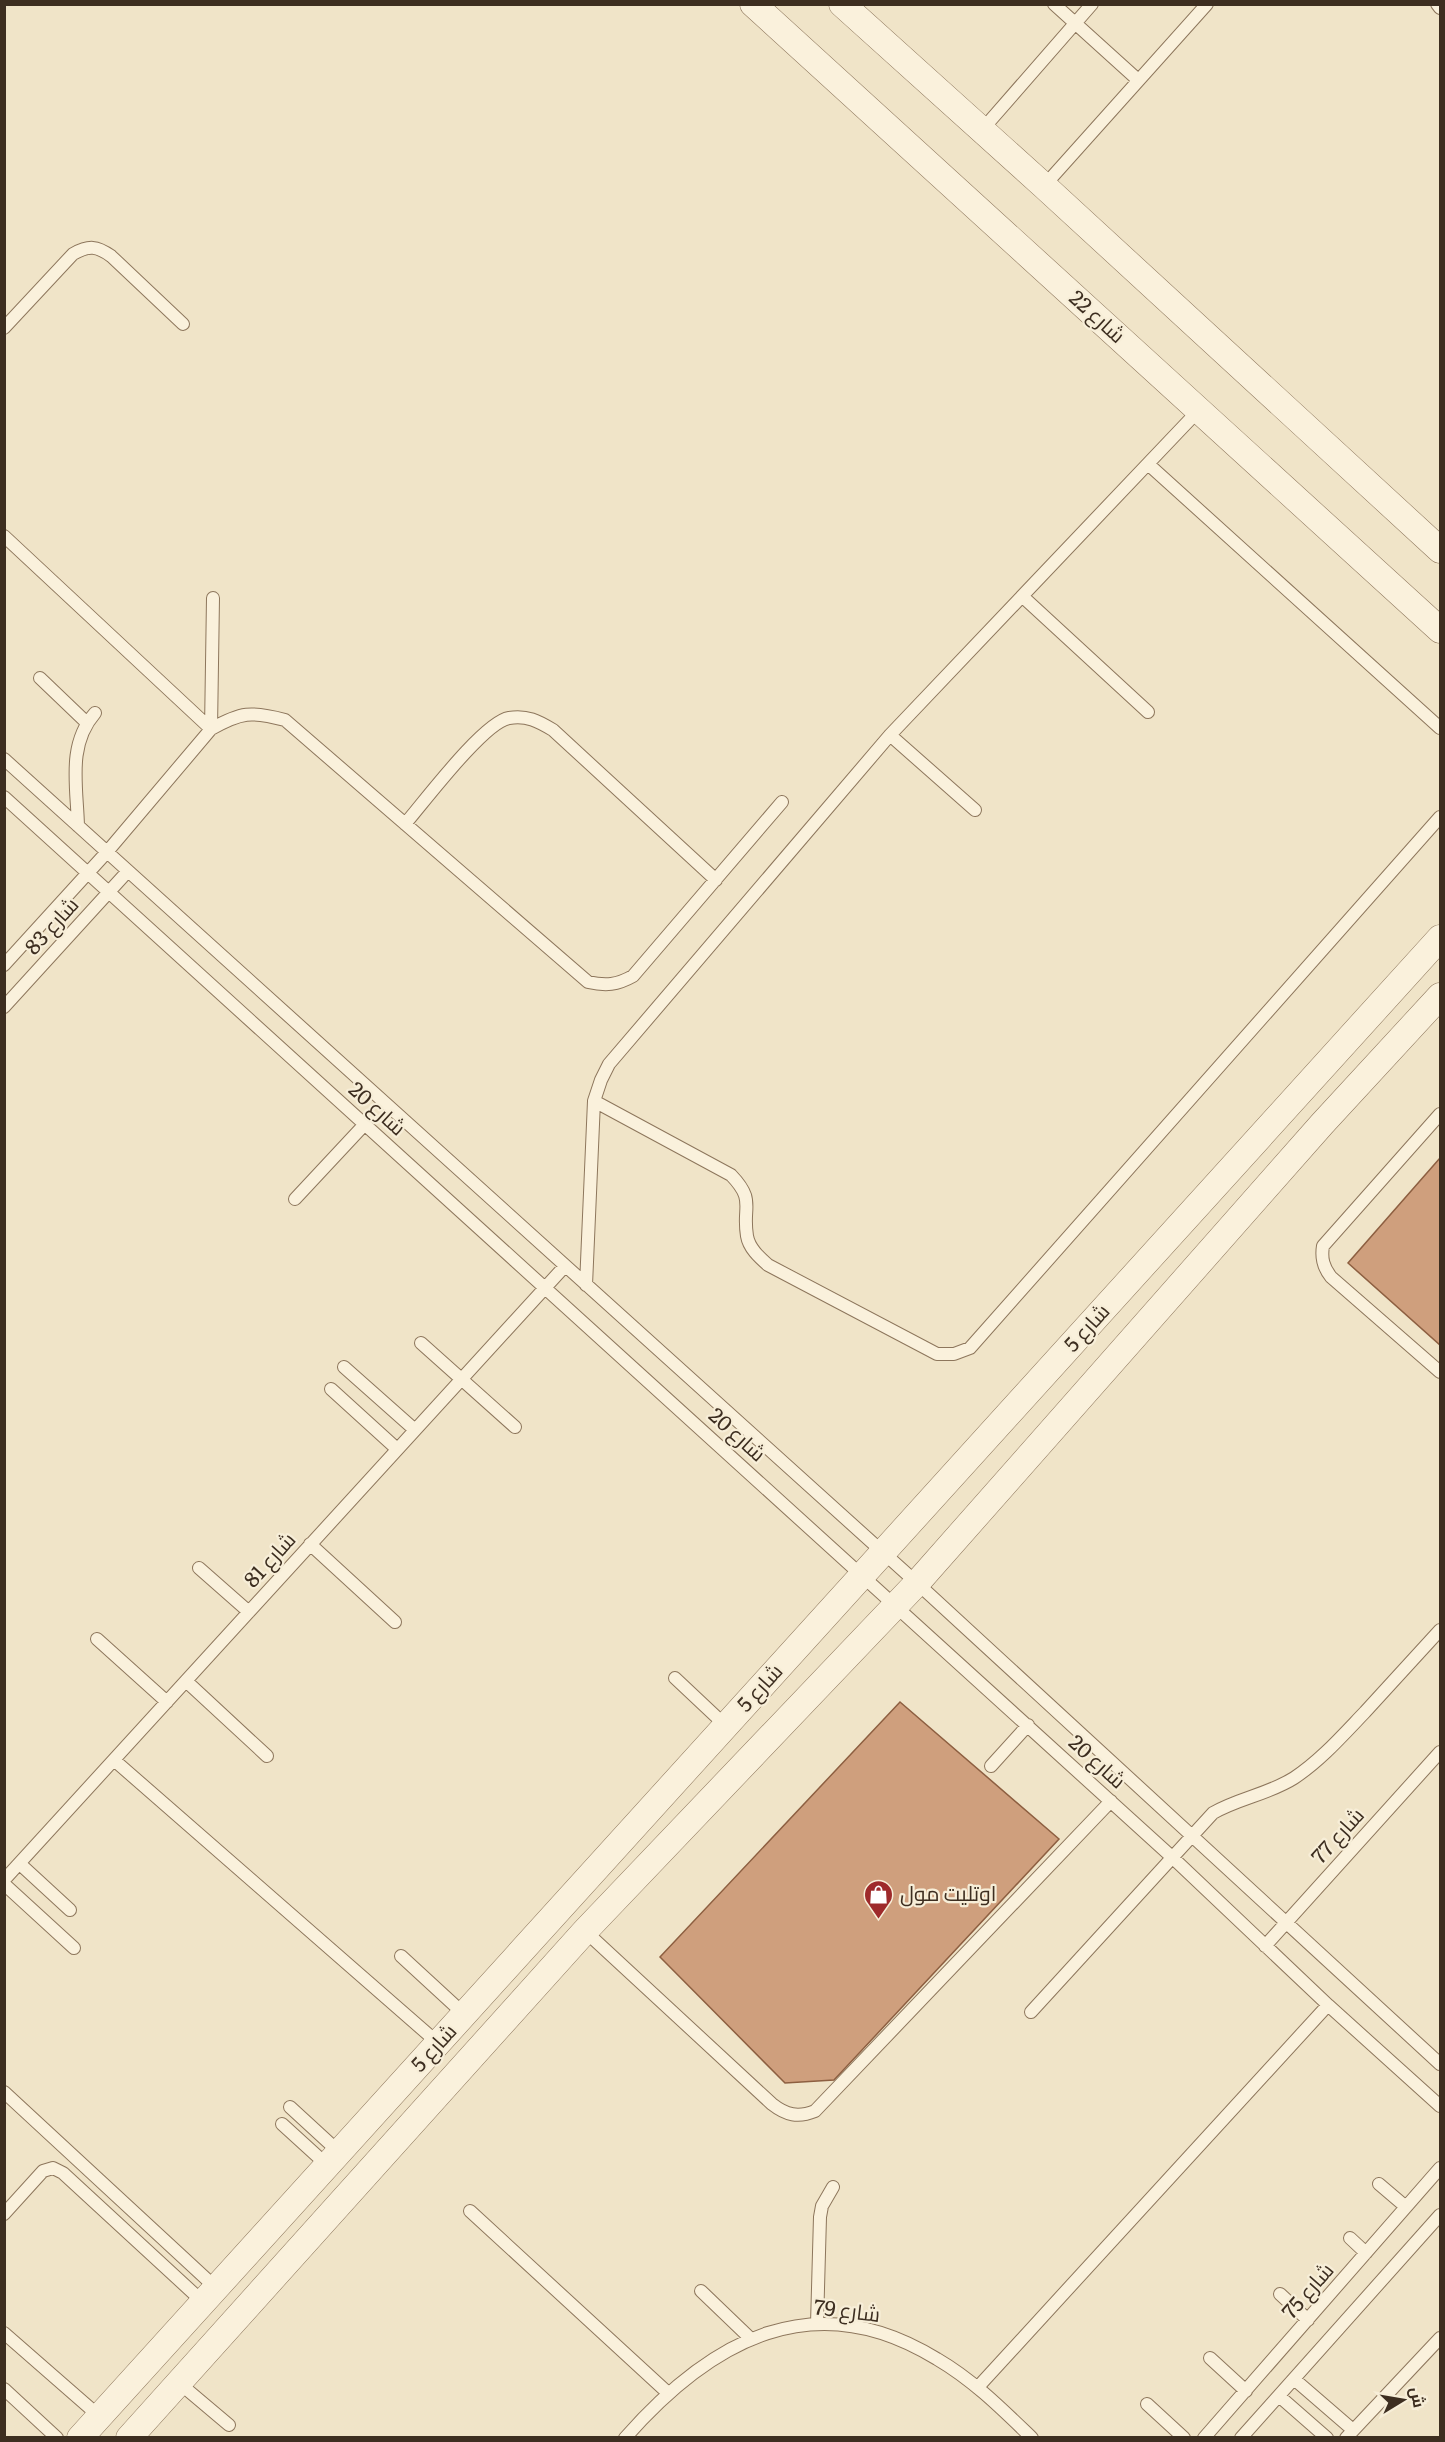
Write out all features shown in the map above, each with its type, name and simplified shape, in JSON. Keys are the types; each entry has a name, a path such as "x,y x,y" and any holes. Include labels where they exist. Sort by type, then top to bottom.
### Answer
{"street":[{"name":"شارع 22","path":"753,4 1440,630"},
{"path":"842,4 1440,550"},
{"name":"شارع 5","path":"80,2438 1440,938"},
{"name":"شارع 5","path":"129,2438 585,1931 896,1606 1322,1124 1440,996"},
{"path":"209,2295 235,2318"}],"lane":[{"path":"1054,4 1138,80"},
{"path":"982,130 1092,4"},
{"path":"1044,186 1207,4"},
{"path":"1437,4 1440,8"},
{"path":"4,328 73,254 86,247 100,248 111,256 183,324"},
{"path":"586,1285 594,1101 609,1064 890,735 1199,410"},
{"path":"1148,464 1440,728"},
{"path":"4,537 211,729"},
{"path":"1022,596 1148,712"},
{"path":"211,729 213,598"},
{"path":"40,678 91,718 76,748 78,826"},
{"path":"211,729 234,716 260,713 285,720 588,981 604,986 620,984 633,976 782,802"},
{"path":"405,824 486,730 507,718 531,718 553,730 716,880"},
{"name":"شارع 83","path":"4,965 107,852 211,729"},
{"path":"890,735 975,810"},
{"name":"شارع 20","path":"4,759 883,1553 1440,2064"},
{"name":"شارع 20","path":"4,797 1028,1725 1328,2005 1440,2106"},
{"path":"594,1101 731,1175 742,1187 748,1202 747,1237 755,1253 768,1265 937,1354 954,1354 970,1348 1440,817"},
{"name":"شارع 83","path":"4,1007 128,871"},
{"path":"1440,1114 1323,1246 1322,1254 1325,1270 1331,1277 1440,1372"},
{"path":"295,1199 365,1124"},
{"name":"شارع 81","path":"4,1882 565,1266"},
{"path":"421,1343 515,1427"},
{"path":"344,1367 415,1430"},
{"path":"331,1389 397,1449"},
{"path":"310,1544 394,1622"},
{"path":"199,1568 249,1612"},
{"path":"1031,2012 1213,1813 1239,1800 1267,1792 1314,1764 1440,1630"},
{"path":"97,1639 167,1702"},
{"path":"675,1678 726,1726"},
{"path":"186,1681 267,1756"},
{"path":"991,1766 1028,1725"},
{"name":"شارع 77","path":"1265,1946 1440,1752"},
{"path":"114,1761 438,2043"},
{"path":"585,1931 772,2104 789,2114 806,2115 815,2111 1111,1801"},
{"path":"20,1864 70,1910"},
{"path":"4,1882 74,1948"},
{"path":"401,1956 464,2014"},
{"path":"978,2387 1328,2005"},
{"path":"4,2092 209,2295"},
{"path":"290,2107 333,2159"},
{"path":"282,2124 333,2159"},
{"path":"4,2214 43,2171 53,2168 63,2173 209,2295"},
{"name":"شارع 75","path":"1204,2438 1440,2168"},
{"path":"1379,2184 1406,2207"},
{"path":"817,2324 820,2217 822,2206 833,2187"},
{"path":"470,2211 668,2393"},
{"path":"1242,2438 1440,2215"},
{"path":"1350,2238 1366,2253"},
{"path":"701,2291 751,2339"},
{"path":"1280,2294 1308,2320"},
{"name":"شارع 79","path":"625,2438 668,2393 707,2362 751,2339 795,2325 817,2324 863,2328 895,2337 938,2359 978,2387 1032,2438"},
{"path":"4,2332 99,2416"},
{"path":"1294,2379 1349,2434 1440,2338"},
{"path":"1210,2358 1246,2391"},
{"path":"178,2382 229,2425"},
{"path":"4,2389 57,2438"},
{"path":"1279,2396 1328,2438"},
{"path":"1147,2404 1184,2438"}],"building":[{"path":"1440,1158 1440,1345 1348,1263"},
{"path":"900,1702 1059,1839 834,2080 785,2083 660,1957"}],"place":[{"name":"اوتليت مول","path":"879,1920"}]}
